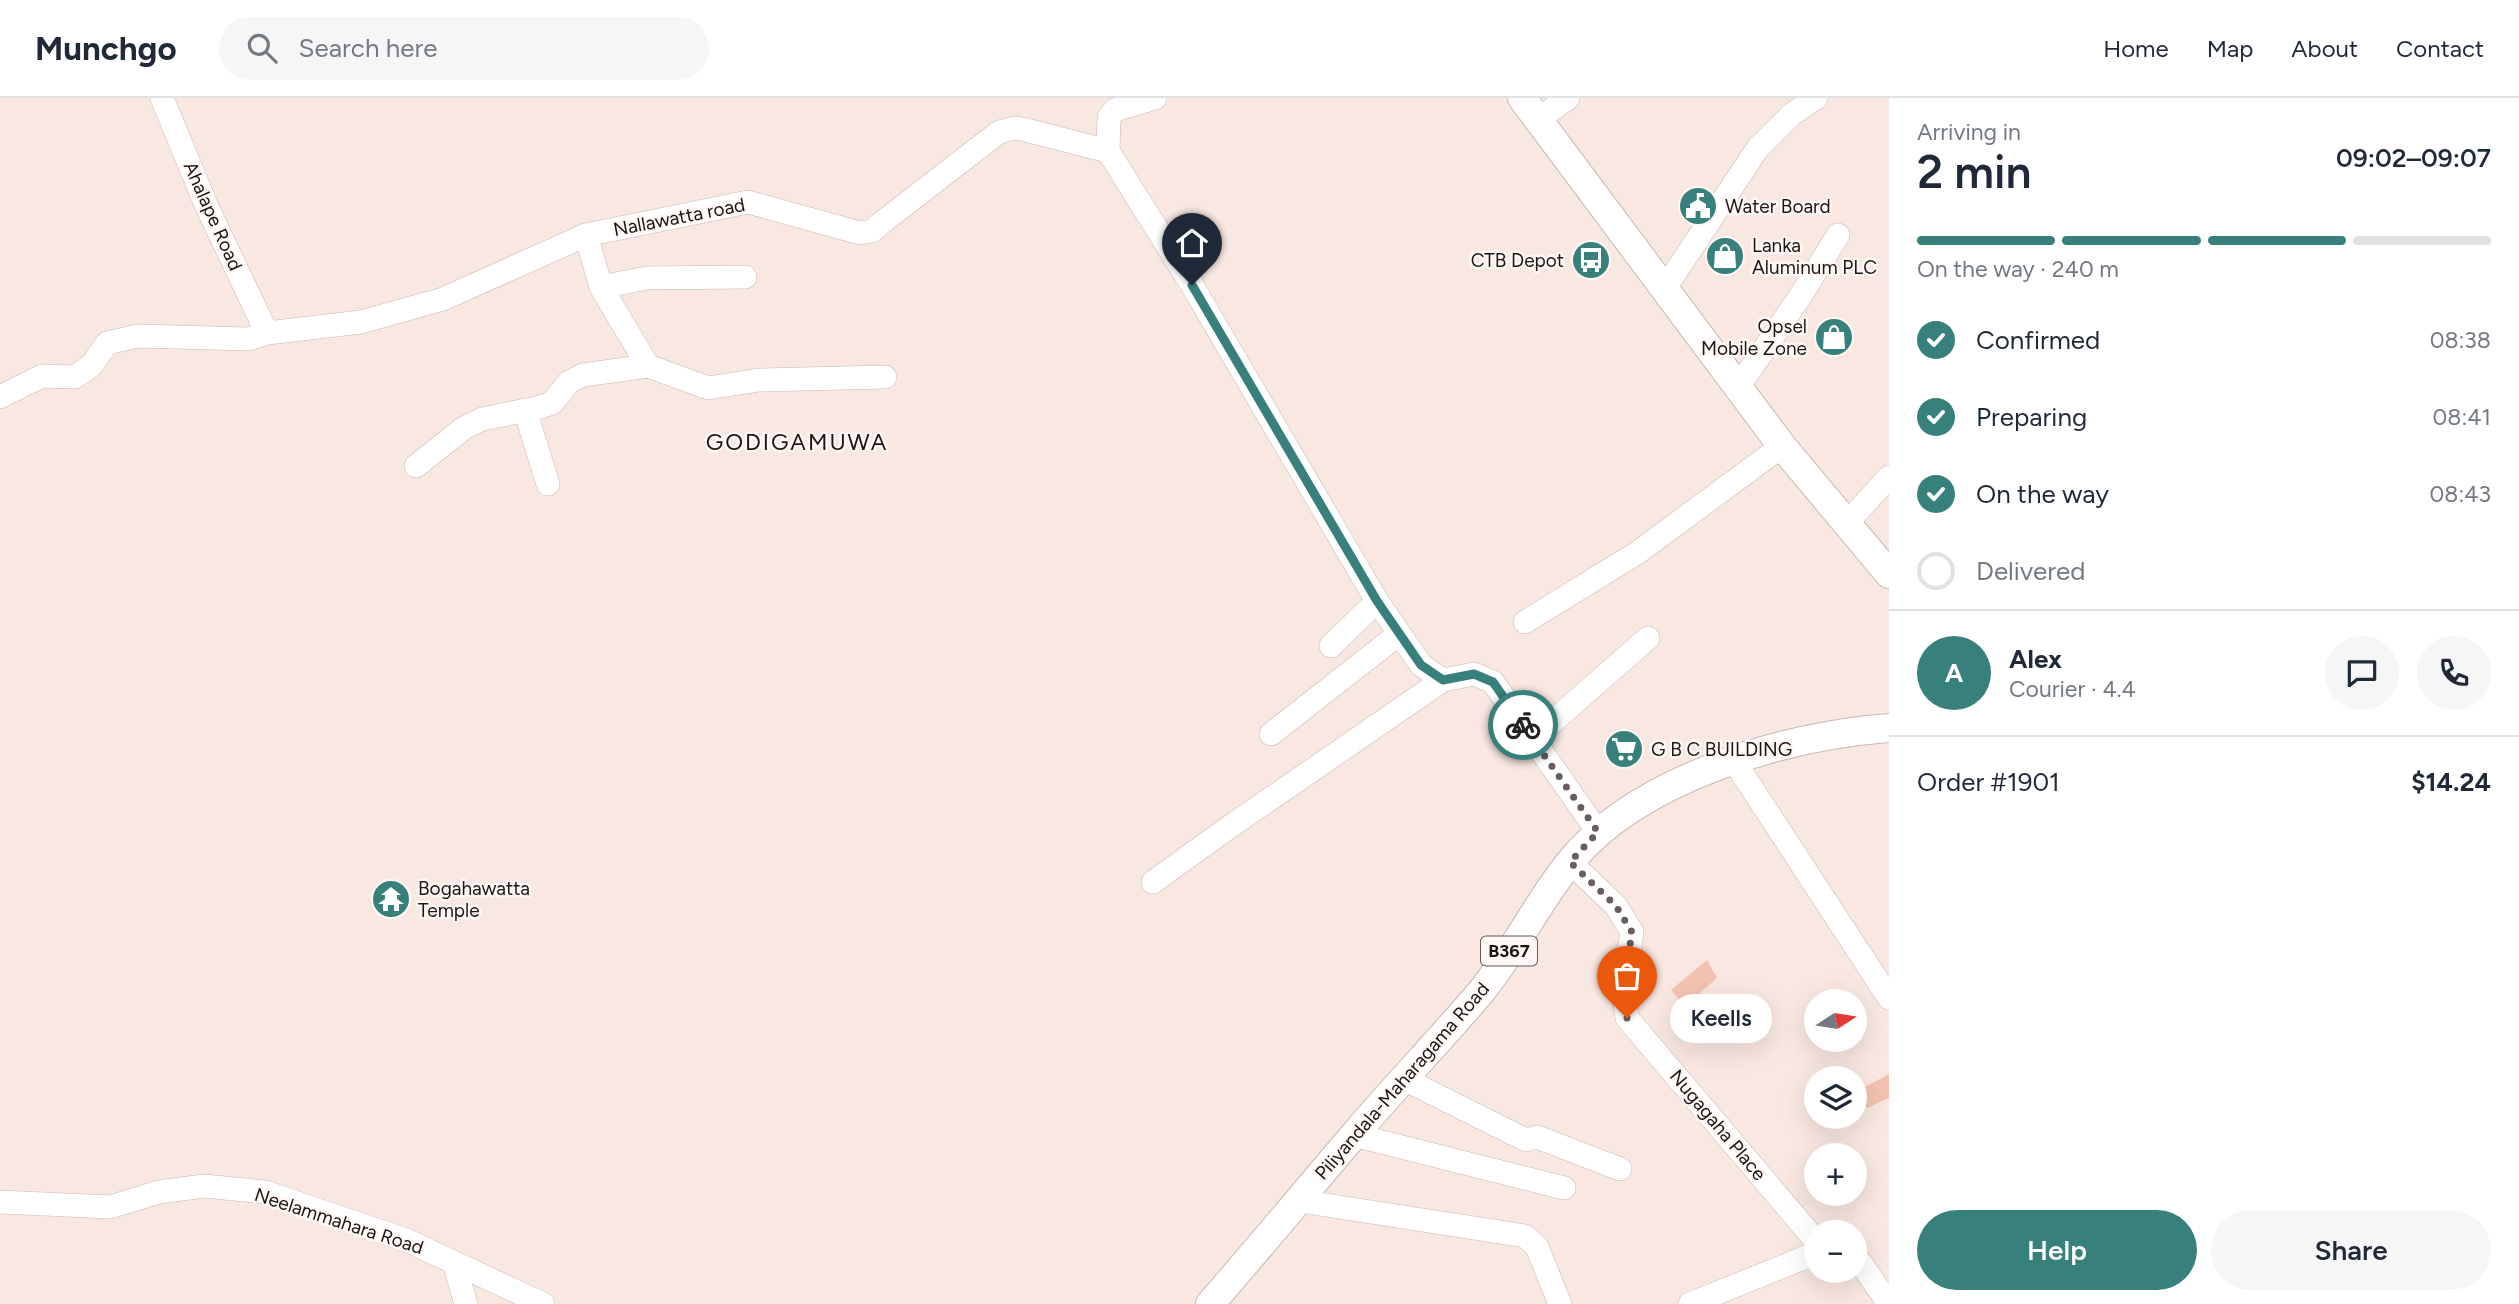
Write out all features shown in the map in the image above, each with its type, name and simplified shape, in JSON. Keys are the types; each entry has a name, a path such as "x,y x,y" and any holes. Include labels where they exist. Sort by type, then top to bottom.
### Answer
{"main road":[{"path":"1530,109 1782,446 1889,574"},
{"name":"Piliyandala-Maharagama Road","path":"1210,1304 1482,990 1570,862 1598,832 1649,797 1680,781 1734,761 1820,737 1889,728"}],"street":[{"name":"Ahalape Road","path":"162,98 207,207 267,333"},
{"path":"1155,98 1115,110 1109,117 1108,151 1192,285 1377,601 1421,665 1443,680"},
{"path":"1530,109 1568,98"},
{"path":"1665,288 1758,148 1791,114 1816,98"},
{"name":"Nallawatta road","path":"0,397 42,376 75,377 92,365 107,343 138,336 248,340 267,333 362,322 443,299 586,235 748,202 866,233 999,132 1007,129 1022,129 1108,151"},
{"path":"586,235 601,287 648,366"},
{"path":"1739,386 1838,235"},
{"path":"601,287 647,278 745,278"},
{"path":"416,466 464,428 482,419 552,403 569,383 583,375 648,366 708,388 759,380 885,377"},
{"path":"525,410 548,484"},
{"path":"1525,622 1637,553 1782,446"},
{"path":"1847,523 1889,477"},
{"path":"1331,646 1377,601"},
{"path":"1272,734 1399,634"},
{"path":"1532,739 1648,638"},
{"path":"1153,882 1443,680 1474,674 1493,682 1598,832"},
{"path":"1734,761 1889,998"},
{"name":"Nugagaha Place","path":"1570,862 1616,906 1632,932 1623,990 1627,1018 1804,1227"},
{"path":"1404,1079 1526,1140 1537,1138 1620,1169"},
{"path":"1354,1135 1564,1188"},
{"name":"Neelammahara Road","path":"0,1202 110,1207 159,1192 204,1186 265,1192 406,1240 543,1304"},
{"path":"1300,1201 1525,1236 1537,1247 1560,1304"},
{"path":"1690,1304 1804,1258"},
{"path":"454,1263 466,1304"},
{"path":"1867,1269 1879,1292 1889,1302"}],"shaded area":[{"path":"1707,960 1717,978 1685,1006 1671,990"},
{"path":"1889,1074 1889,1098 1867,1108 1867,1086"}],"way so far":[{"path":"1523,725 1598,832 1570,862 1616,906 1632,932 1623,990 1627,1018"}],"place":[{"name":"Water Board","path":"1698,206"},
{"name":"Lanka Aluminum PLC","path":"1725,256"},
{"name":"CTB Depot","path":"1591,260"},
{"name":"Opsel Mobile Zone","path":"1834,337"},
{"name":"G B C BUILDING","path":"1624,749"},
{"name":"Bogahawatta Temple","path":"391,899"},
{"name":"Keells","path":"1627,1018"}],"district":[{"name":"GODIGAMUWA","path":"797,442"}],"route":[{"path":"1192,285 1377,601 1421,665 1443,680 1474,674 1493,682 1523,725"}]}
